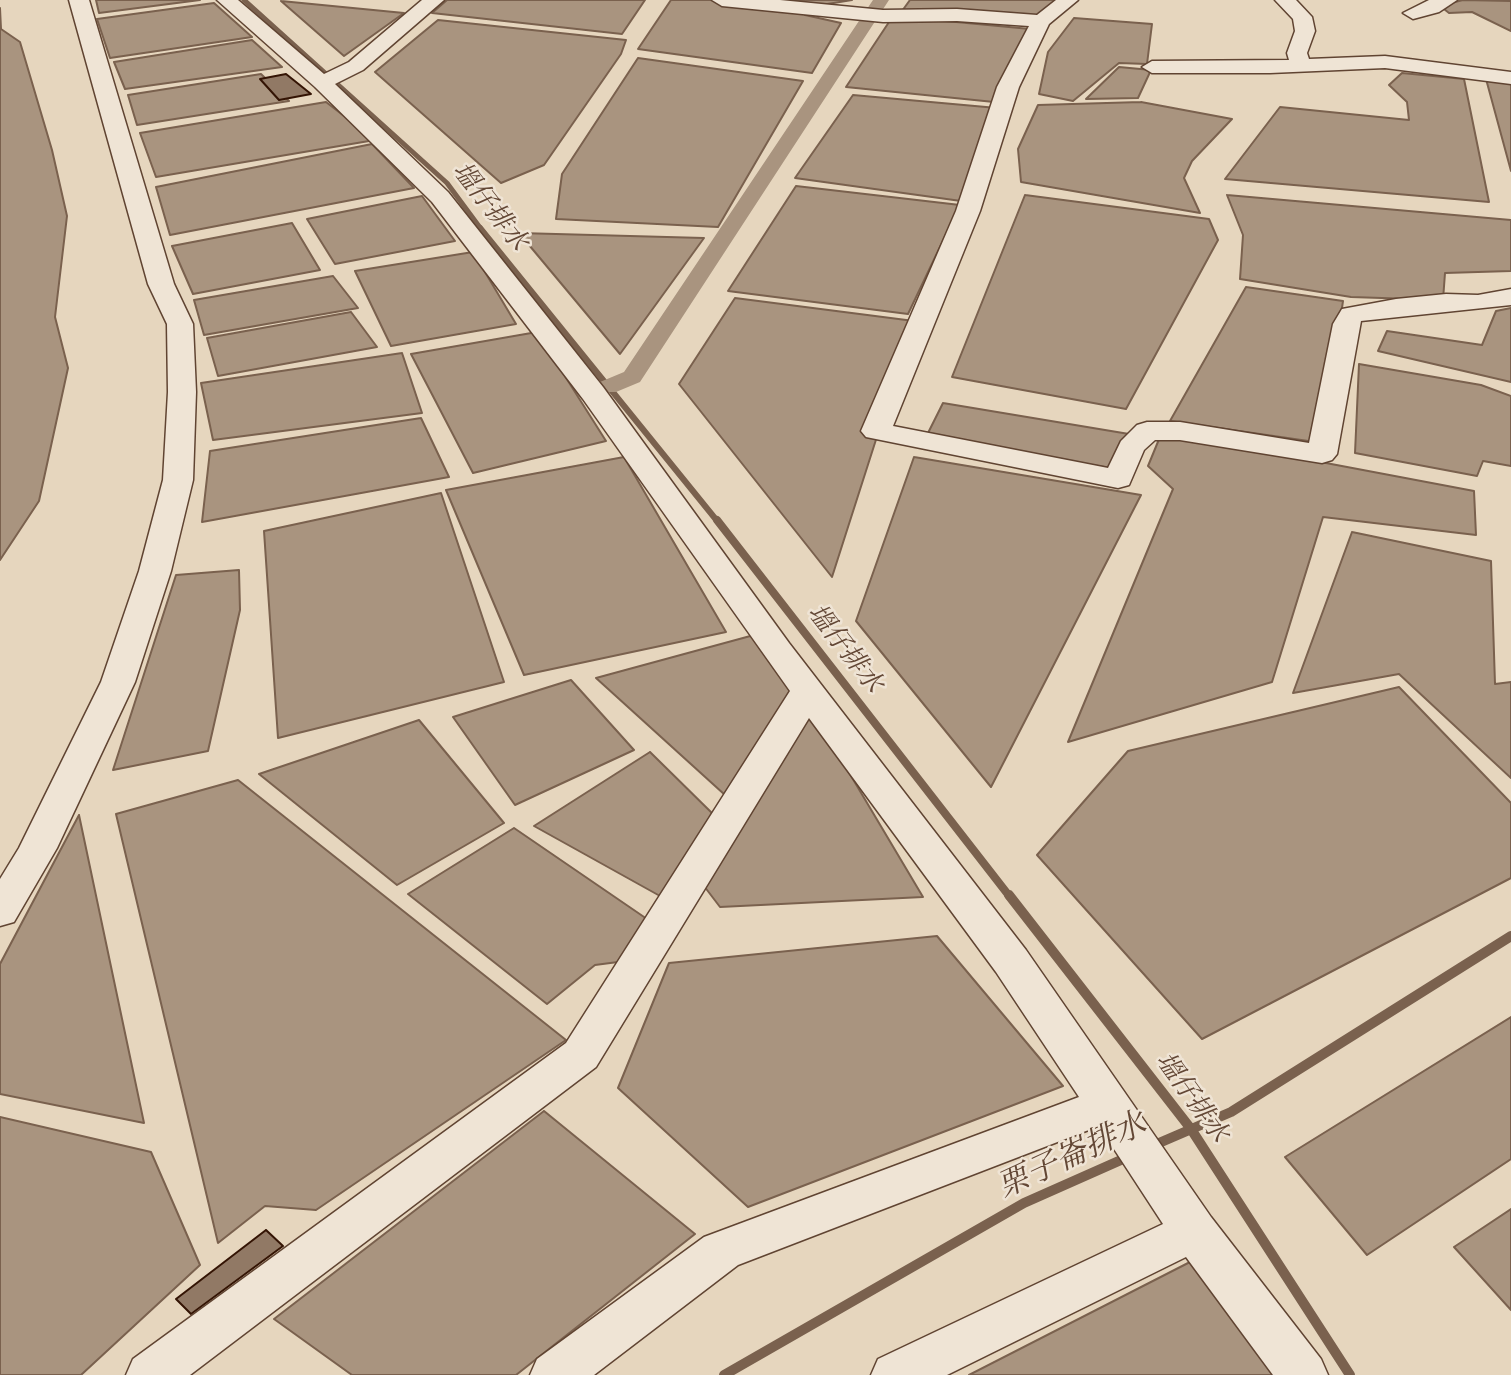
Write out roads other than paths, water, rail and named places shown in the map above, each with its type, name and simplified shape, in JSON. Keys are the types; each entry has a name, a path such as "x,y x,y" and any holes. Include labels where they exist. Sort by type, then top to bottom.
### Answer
{"street":[{"path":"0,912 38,848 118,682 155,571 178,480 182,392 180,324 161,284 79,0"},
{"path":"227,0 322,83 440,197 593,393 808,691 1011,961 1194,1231 1303,1375"},
{"path":"322,83 356,66 434,0"},
{"path":"722,0 883,16 957,15 1041,22"},
{"path":"1068,0 1041,22 1008,87 968,211 876,431 1118,479 1131,447 1147,431 1180,431 1322,454 1346,324 1351,315 1396,307 1446,302 1478,303 1511,297"},
{"path":"1285,0 1302,17 1305,31 1297,53 1301,65"},
{"path":"1413,13 1432,8 1437,2 1447,0"},
{"path":"1152,67 1348,66 1385,62 1511,78"},
{"path":"150,1375 581,1055 808,691"},
{"path":"555,1375 721,1251 1130,1136"},
{"path":"896,1375 1194,1231"}],"waterway":[{"name":"塭仔排水","path":"244,0 447,183 481,229"},
{"path":"608,387 632,377 881,0"},
{"name":"塭仔排水","path":"480,228 718,522"},
{"name":"塭仔排水","path":"717,520 1010,897"},
{"name":"塭仔排水","path":"1009,895 1191,1129"},
{"name":"栗子崙排水","path":"1191,1129 1231,1112 1511,936"},
{"name":"栗子崙排水","path":"1152,1146 1191,1129"},
{"name":"塭仔排水","path":"1191,1129 1350,1375"},
{"name":"栗子崙排水","path":"724,1375 1024,1203 1130,1156"}]}
